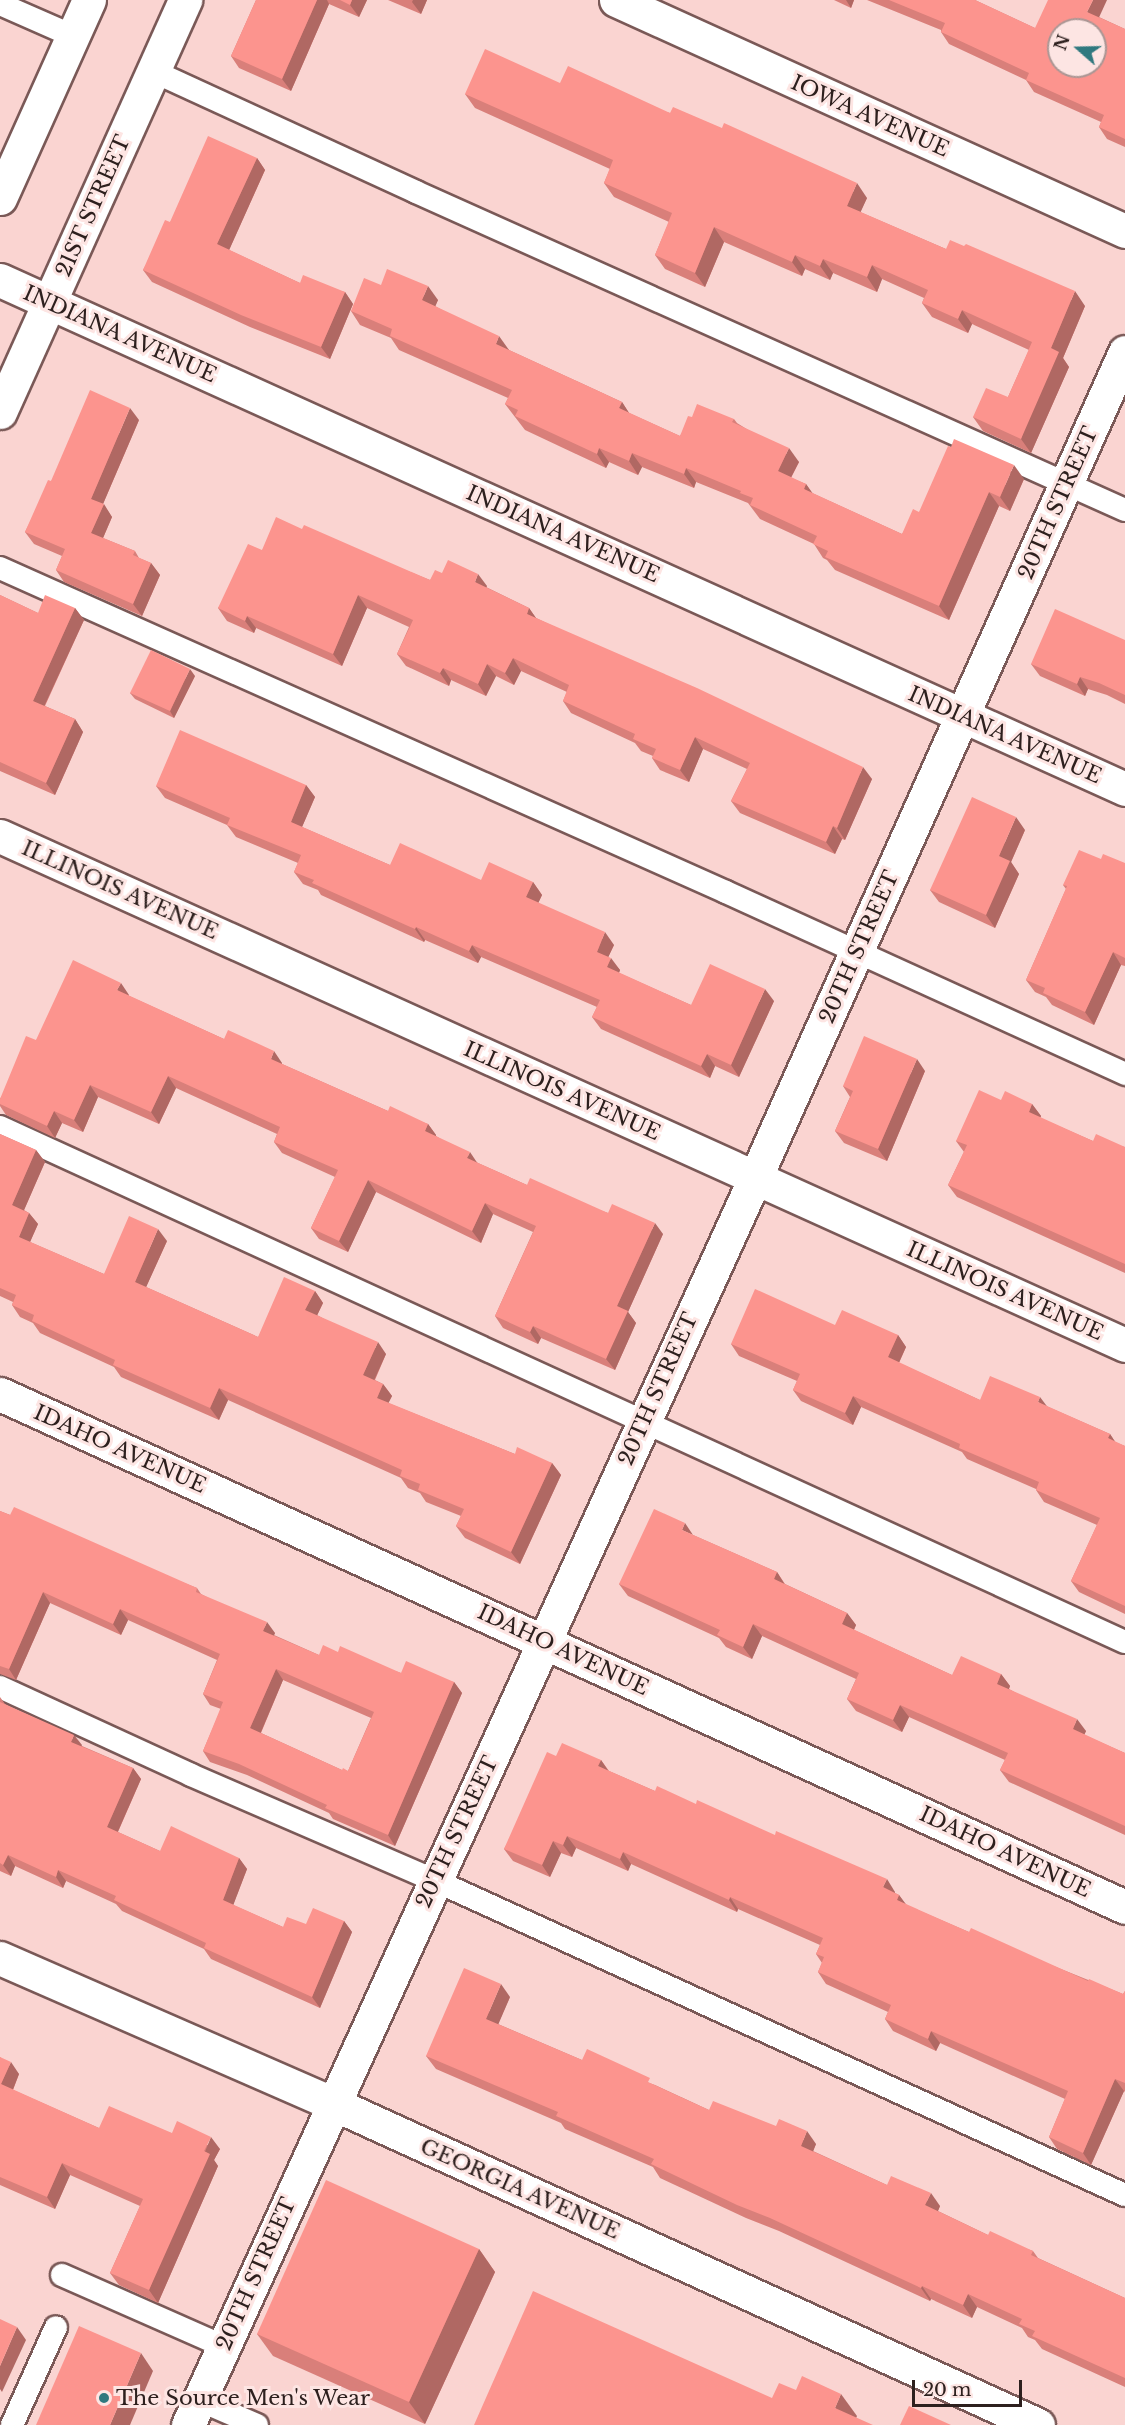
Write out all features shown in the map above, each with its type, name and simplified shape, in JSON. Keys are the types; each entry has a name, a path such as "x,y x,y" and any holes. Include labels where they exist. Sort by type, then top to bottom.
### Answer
{"street":[{"path":"0,198 89,0"},
{"name":"21ST STREET","path":"0,412 185,0"},
{"name":"IOWA AVENUE","path":"616,0 1125,231"},
{"name":"INDIANA AVENUE","path":"0,280 1125,789"},
{"name":"20TH STREET","path":"194,2413 332,2103 755,1178 1125,352"},
{"name":"ILLINOIS AVENUE","path":"0,836 1125,1345"},
{"name":"IDAHO AVENUE","path":"0,1394 1125,1907"},
{"name":"GEORGIA AVENUE","path":"0,1958 332,2103 1038,2425"}],"lane":[{"path":"0,4 73,36"},
{"path":"153,71 437,202 1125,510"},
{"path":"0,568 104,612 1125,1074"},
{"path":"0,1127 1125,1642"},
{"path":"0,1687 190,1775 434,1880 1125,2195"},
{"path":"62,2275 223,2346"},
{"path":"12,2425 56,2327"},
{"path":"194,2413 257,2425"}],"building":[{"path":"256,0 317,0 282,79 231,56"},
{"path":"340,0 352,0 350,5"},
{"path":"889,0 975,0 1035,28 1048,0 1093,0 1087,12 1100,18 1047,18 1047,78 1107,78 1107,21 1125,29 1125,139 1099,127 1104,115 1026,80 1029,73 941,32 945,23"},
{"path":"485,49 560,83 568,66 670,113 673,107 722,128 724,123 857,183 847,206 946,249 950,240 964,246 966,244 1075,291 1051,348 1059,352 1021,439 973,417 986,388 1008,397 1032,342 962,310 958,319 922,303 928,290 872,265 867,277 823,259 820,266 795,255 792,262 714,227 695,273 655,255 672,213 604,183 613,160 465,94"},
{"path":"208,136 257,158 217,244 300,283 303,275 345,292 321,347 241,315 143,270 165,220 170,222"},
{"path":"387,269 428,286 422,300 499,336 496,344 622,402 619,408 680,436 688,416 692,417 697,404 734,419 732,422 789,448 778,471 806,484 804,489 902,534 913,509 919,512 948,446 951,447 954,439 1014,465 1000,497 989,492 939,606 825,557 828,551 813,544 817,536 750,505 753,498 740,493 741,491 686,468 684,474 632,453 629,461 599,448 597,454 515,416 518,410 505,404 512,390 390,336 392,329 351,311 364,278 381,285"},
{"path":"90,390 130,408 91,499 104,504 91,533 135,551 133,555 151,563 133,604 56,570 65,549 25,532 48,480 51,481"},
{"path":"276,517 302,529 304,525 430,580 435,570 442,573 448,560 478,574 475,582 529,608 527,614 697,688 863,767 837,828 833,826 826,842 731,801 750,763 695,737 680,770 652,758 656,749 633,739 635,734 563,701 569,685 513,658 505,673 487,664 478,684 443,668 440,673 397,654 413,620 358,595 333,654 247,616 245,621 218,608 248,544 262,550"},
{"path":"0,595 38,613 45,595 75,608 33,701 75,719 46,783 0,762"},
{"path":"1055,609 1125,640 1125,695 1080,677 1077,684 1031,664"},
{"path":"151,650 190,669 170,711 130,693"},
{"path":"180,730 306,785 291,822 390,865 400,843 481,880 489,862 533,882 526,897 605,932 597,952 611,958 607,967 691,1005 710,964 765,989 731,1065 707,1054 701,1066 592,1017 600,1000 472,945 469,951 312,883 314,880 294,872 301,855 227,825 230,818 156,786"},
{"path":"972,797 1016,817 999,856 1010,861 986,915 930,890"},
{"path":"1079,850 1101,859 1103,854 1125,863 1125,958 1113,952 1085,1012 1043,993 1045,988 1026,980 1067,886 1063,885"},
{"path":"73,960 121,983 117,990 224,1039 228,1030 274,1051 271,1059 388,1111 390,1106 428,1124 425,1131 470,1152 467,1158 527,1185 530,1178 608,1213 612,1204 655,1223 617,1306 628,1311 606,1359 533,1326 530,1332 495,1316 536,1226 485,1203 472,1231 368,1180 339,1241 311,1228 338,1170 274,1142 280,1127 168,1076 151,1112 90,1085 74,1120 54,1111 47,1126 0,1104 26,1036 36,1040"},
{"path":"864,1036 917,1059 878,1149 835,1131 853,1091 843,1086"},
{"path":"979,1090 1001,1100 1005,1091 1032,1104 1029,1112 1093,1141 1096,1134 1125,1147 1125,1264 948,1185 967,1145 956,1141"},
{"path":"0,1134 36,1150 12,1205 29,1213 19,1237 104,1274 129,1216 158,1229 135,1282 258,1337 284,1277 315,1291 305,1310 378,1342 363,1375 383,1384 377,1398 515,1454 517,1447 552,1463 511,1552 456,1526 464,1509 418,1490 420,1484 400,1476 402,1470 219,1388 210,1408 113,1365 115,1360 32,1321 34,1315 12,1305 16,1295 0,1288"},
{"path":"755,1289 835,1325 842,1310 898,1335 888,1357 980,1400 990,1376 1040,1397 1038,1402 1110,1434 1108,1438 1125,1446 1125,1606 1071,1581 1100,1518 1036,1490 1039,1482 959,1448 960,1444 853,1396 845,1413 793,1390 800,1374 731,1344"},
{"path":"14,1507 197,1588 196,1592 267,1622 263,1631 319,1655 323,1645 338,1652 340,1646 401,1673 406,1661 454,1682 388,1835 325,1808 327,1805 239,1764 203,1751 223,1702 203,1694 220,1654 120,1609 113,1624 43,1592 9,1669 0,1666 0,1511 10,1515","holes":["276,1669 374,1712 348,1771 250,1728"]},
{"path":"654,1509 685,1523 682,1530 777,1572 774,1579 847,1613 842,1624 952,1675 961,1656 1001,1674 997,1684 1077,1719 1073,1729 1125,1753 1125,1826 1000,1770 1008,1753 900,1705 893,1720 847,1699 859,1673 753,1624 743,1647 717,1635 720,1630 619,1584"},
{"path":"0,1702 74,1735 71,1742 133,1768 107,1827 160,1851 171,1826 239,1858 223,1900 283,1927 287,1917 306,1924 313,1908 344,1921 312,1997 204,1948 206,1943 114,1900 116,1896 58,1870 56,1877 8,1855 3,1865 0,1863"},
{"path":"562,1743 601,1760 598,1766 655,1791 657,1786 696,1804 697,1800 775,1835 776,1831 887,1879 883,1887 899,1895 897,1900 969,1932 971,1928 1088,1981 1089,1979 1123,1994 1125,1991 1125,2083 1115,2079 1083,2153 1049,2137 1068,2091 931,2031 928,2039 885,2019 891,2005 818,1972 824,1957 816,1954 823,1938 730,1897 729,1900 623,1852 620,1859 567,1836 563,1845 553,1841 542,1865 504,1849 547,1752 556,1756"},
{"path":"464,1968 501,1984 486,2019 582,2060 587,2049 650,2078 648,2082 709,2110 713,2101 776,2126 779,2119 807,2131 801,2146 887,2185 891,2176 931,2193 925,2205 988,2235 990,2231 1033,2251 1031,2255 1125,2298 1125,2378 1032,2336 1035,2331 1019,2324 1022,2319 968,2294 963,2305 922,2286 921,2288 651,2164 654,2159 556,2116 558,2112 426,2056"},
{"path":"0,2057 11,2062 1,2084 99,2128 109,2106 172,2133 177,2121 211,2137 204,2151 210,2154 149,2290 110,2273 143,2199 62,2163 47,2197 0,2177"},
{"path":"326,2180 479,2249 409,2402 257,2334"},
{"path":"533,2291 772,2398 779,2383 796,2390 802,2376 841,2394 835,2408 873,2425 474,2425"},
{"path":"0,2319 17,2327 0,2366"},
{"name":"The Source Men's Wear","path":"79,2326 141,2353 110,2425 36,2425"},
{"path":"909,2406 951,2425 900,2425"}],"place":[{"name":"The Source Men's Wear","path":"104,2398"}]}
